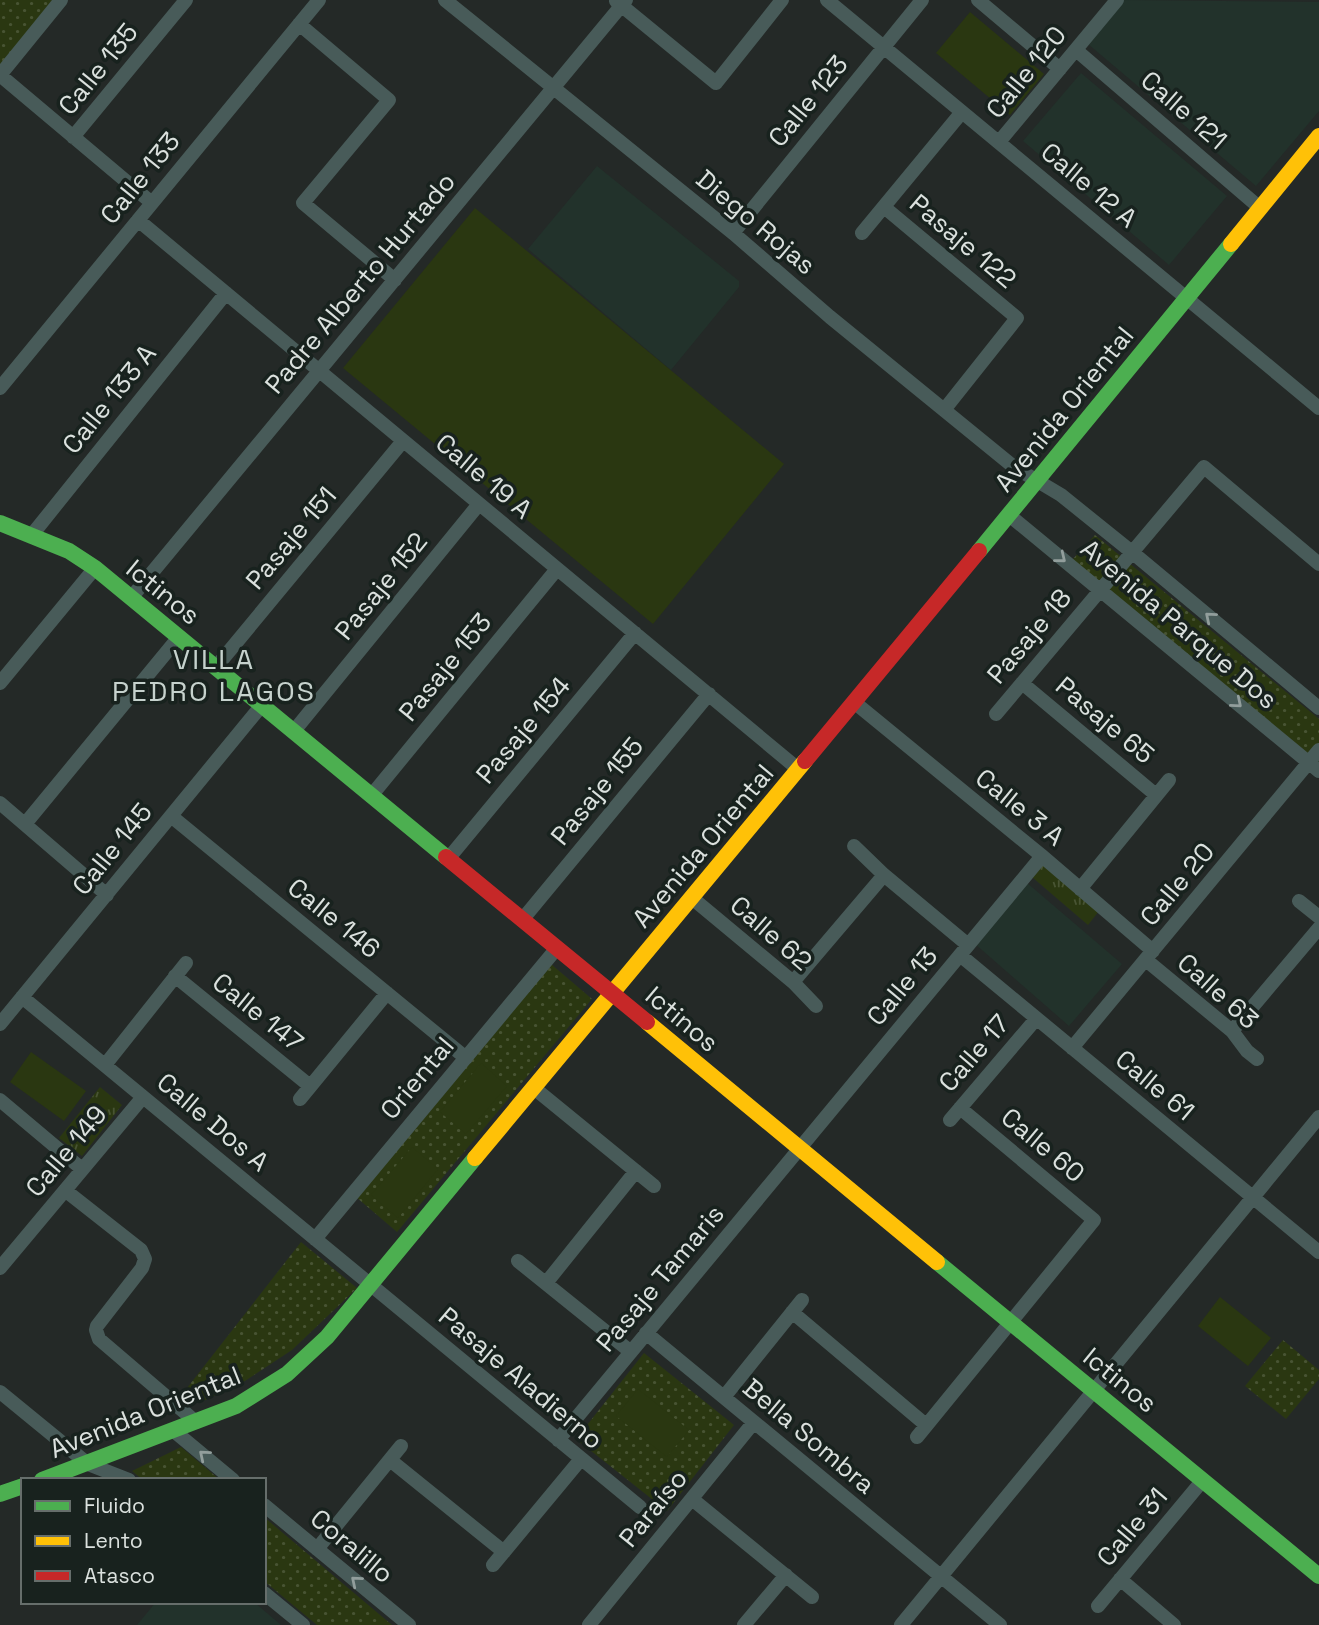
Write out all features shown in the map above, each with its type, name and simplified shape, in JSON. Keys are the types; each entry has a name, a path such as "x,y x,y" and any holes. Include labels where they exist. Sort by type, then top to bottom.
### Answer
{"main road":[{"name":"Avenida Oriental","path":"48,1478 174,1431 251,1398 287,1374 327,1337 1009,515 1319,136"},
{"name":"Ictinos","path":"1,525 69,551 95,568 1319,1576"},
{"path":"0,1494 21,1487"}],"street":[{"path":"61,0 0,75 152,203"},
{"name":"Calle 135","path":"74,137 186,0"},
{"name":"Calle 133","path":"0,388 319,0"},
{"name":"Diego Rojas","path":"445,0 733,233 830,317 1014,467 1037,481"},
{"path":"621,2 716,83 782,0"},
{"name":"Calle 12 A","path":"827,0 1319,408"},
{"name":"Calle 123","path":"733,233 922,0"},
{"path":"978,0 994,5 1060,69"},
{"name":"Calle 120","path":"999,142 1116,0"},
{"name":"Padre Alberto Hurtado","path":"131,598 554,88 621,2"},
{"path":"299,24 389,100 303,203 395,280"},
{"name":"Calle 121","path":"1076,50 1260,208"},
{"name":"Pasaje 122","path":"862,233 962,112"},
{"name":"Pasaje 122","path":"884,207 1017,318 944,410"},
{"name":"Calle 19 A","path":"138,220 799,769"},
{"name":"Calle 133 A","path":"31,536 226,293"},
{"name":"Pasaje 151","path":"216,667 403,440"},
{"name":"Pasaje 18","path":"996,714 1204,467 1319,564"},
{"name":"Avenida Parque Dos","path":"1037,481 1061,495 1319,708"},
{"name":"Pasaje 152","path":"294,732 479,503"},
{"name":"Avenida Parque Dos","path":"1009,515 1314,767"},
{"path":"0,684 95,568"},
{"name":"Pasaje 153","path":"372,796 557,569"},
{"name":"Pasaje 154","path":"448,859 635,633"},
{"path":"25,824 179,637"},
{"name":"Pasaje 65","path":"1022,683 1156,795"},
{"name":"Pasaje 155","path":"523,920 709,694"},
{"name":"Calle 3 A","path":"854,702 1042,856 1149,956"},
{"name":"Calle 145","path":"0,1024 262,705"},
{"name":"Calle 20","path":"1072,1048 1314,767 1319,750"},
{"path":"1080,889 1169,780"},
{"path":"0,803 107,895"},
{"name":"Calle 146","path":"171,816 466,1058"},
{"name":"Calle 61","path":"854,846 1036,1018 1319,1252"},
{"name":"Calle 13","path":"799,1148 1042,856"},
{"path":"793,982 884,875"},
{"name":"Calle 62","path":"692,898 793,982 816,1006"},
{"path":"1299,901 1319,917"},
{"path":"1232,1031 1319,928"},
{"name":"Oriental","path":"315,1239 557,948"},
{"name":"Calle 63","path":"1149,956 1232,1031 1247,1051 1257,1059"},
{"name":"Calle 147","path":"104,1065 186,963"},
{"name":"Calle 147","path":"176,976 310,1086"},
{"name":"Calle 147","path":"300,1099 387,993"},
{"name":"Calle Dos A","path":"22,997 372,1286"},
{"name":"Calle 17","path":"950,1120 1036,1018"},
{"path":"534,1088 654,1186"},
{"name":"Calle 149","path":"0,1268 143,1097"},
{"path":"2,1107 82,1169"},
{"name":"Calle 60","path":"960,1108 1094,1220 1010,1322"},
{"path":"901,1625 1319,1117"},
{"name":"Pasaje Tamaris","path":"558,1440 799,1148"},
{"path":"546,1283 636,1171"},
{"path":"66,1191 144,1254 142,1268 97,1326 99,1339 196,1422"},
{"path":"518,1261 631,1352"},
{"name":"Pasaje Aladierno","path":"372,1286 640,1507"},
{"path":"724,1397 802,1300"},
{"path":"792,1312 922,1431 1010,1322"},
{"name":"Bella Sombra","path":"646,1333 1000,1625"},
{"path":"0,1392 88,1464 124,1478"},
{"name":"Paraíso","path":"589,1625 754,1422"},
{"path":"174,1431 231,1478"},
{"path":"317,1549 401,1446"},
{"path":"493,1565 581,1459"},
{"path":"390,1460 504,1552"},
{"name":"Calle 31","path":"1098,1605 1203,1480"},
{"path":"692,1499 812,1597"},
{"name":"Coralillo","path":"266,1507 409,1625"},
{"path":"744,1625 786,1575"},
{"path":"1120,1579 1174,1625"},
{"path":"266,1595 303,1625"}],"shaded area":[{"path":"1124,0 1319,2 1319,111 1256,186 1088,44"},
{"path":"1081,73 1227,196 1169,265 1023,141"},
{"path":"597,166 739,281 739,287 671,370 528,249"},
{"path":"1026,882 1122,964 1069,1026 974,943"},
{"path":"154,1604 256,1604 281,1625 137,1625"}],"green space":[{"path":"0,0 56,0 0,68"},
{"path":"970,12 1044,74 1010,115 936,53"},
{"path":"475,208 784,464 653,624 343,368"},
{"path":"1095,535 1319,719 1319,763 1072,560"},
{"path":"1043,864 1099,911 1088,925 1032,877"},
{"path":"551,964 592,999 397,1232 356,1197"},
{"path":"31,1052 86,1091 64,1121 10,1082"},
{"path":"481,1063 507,1086 466,1134 440,1112"},
{"path":"100,1087 122,1105 82,1156 59,1138"},
{"path":"412,1147 438,1169 398,1218 371,1195"},
{"path":"301,1242 357,1288 292,1350 245,1381 203,1401 187,1388"},
{"path":"1220,1297 1271,1338 1248,1366 1198,1326"},
{"path":"1283,1340 1319,1370 1319,1379 1286,1419 1245,1386"},
{"path":"644,1353 734,1425 667,1511 576,1439"},
{"path":"638,1389 689,1430 667,1457 616,1416"},
{"path":"181,1447 218,1478 141,1478 132,1471"},
{"path":"266,1519 392,1625 317,1625 266,1583"}],"traffic: fast":[{"path":"979,551 1231,244"},
{"path":"0,523 69,551 95,568 446,857"},
{"path":"47,1478 236,1406 287,1374 327,1337 475,1158"},
{"path":"937,1262 1319,1576"},
{"path":"0,1494 21,1487"}],"traffic: slow":[{"path":"1231,244 1319,136"},
{"path":"475,1158 805,761"},
{"path":"647,1022 937,1262"}],"traffic: jam":[{"path":"805,761 979,551"},
{"path":"446,857 647,1022"}],"district":[{"name":"VILLA PEDRO LAGOS","path":"214,675"}]}
